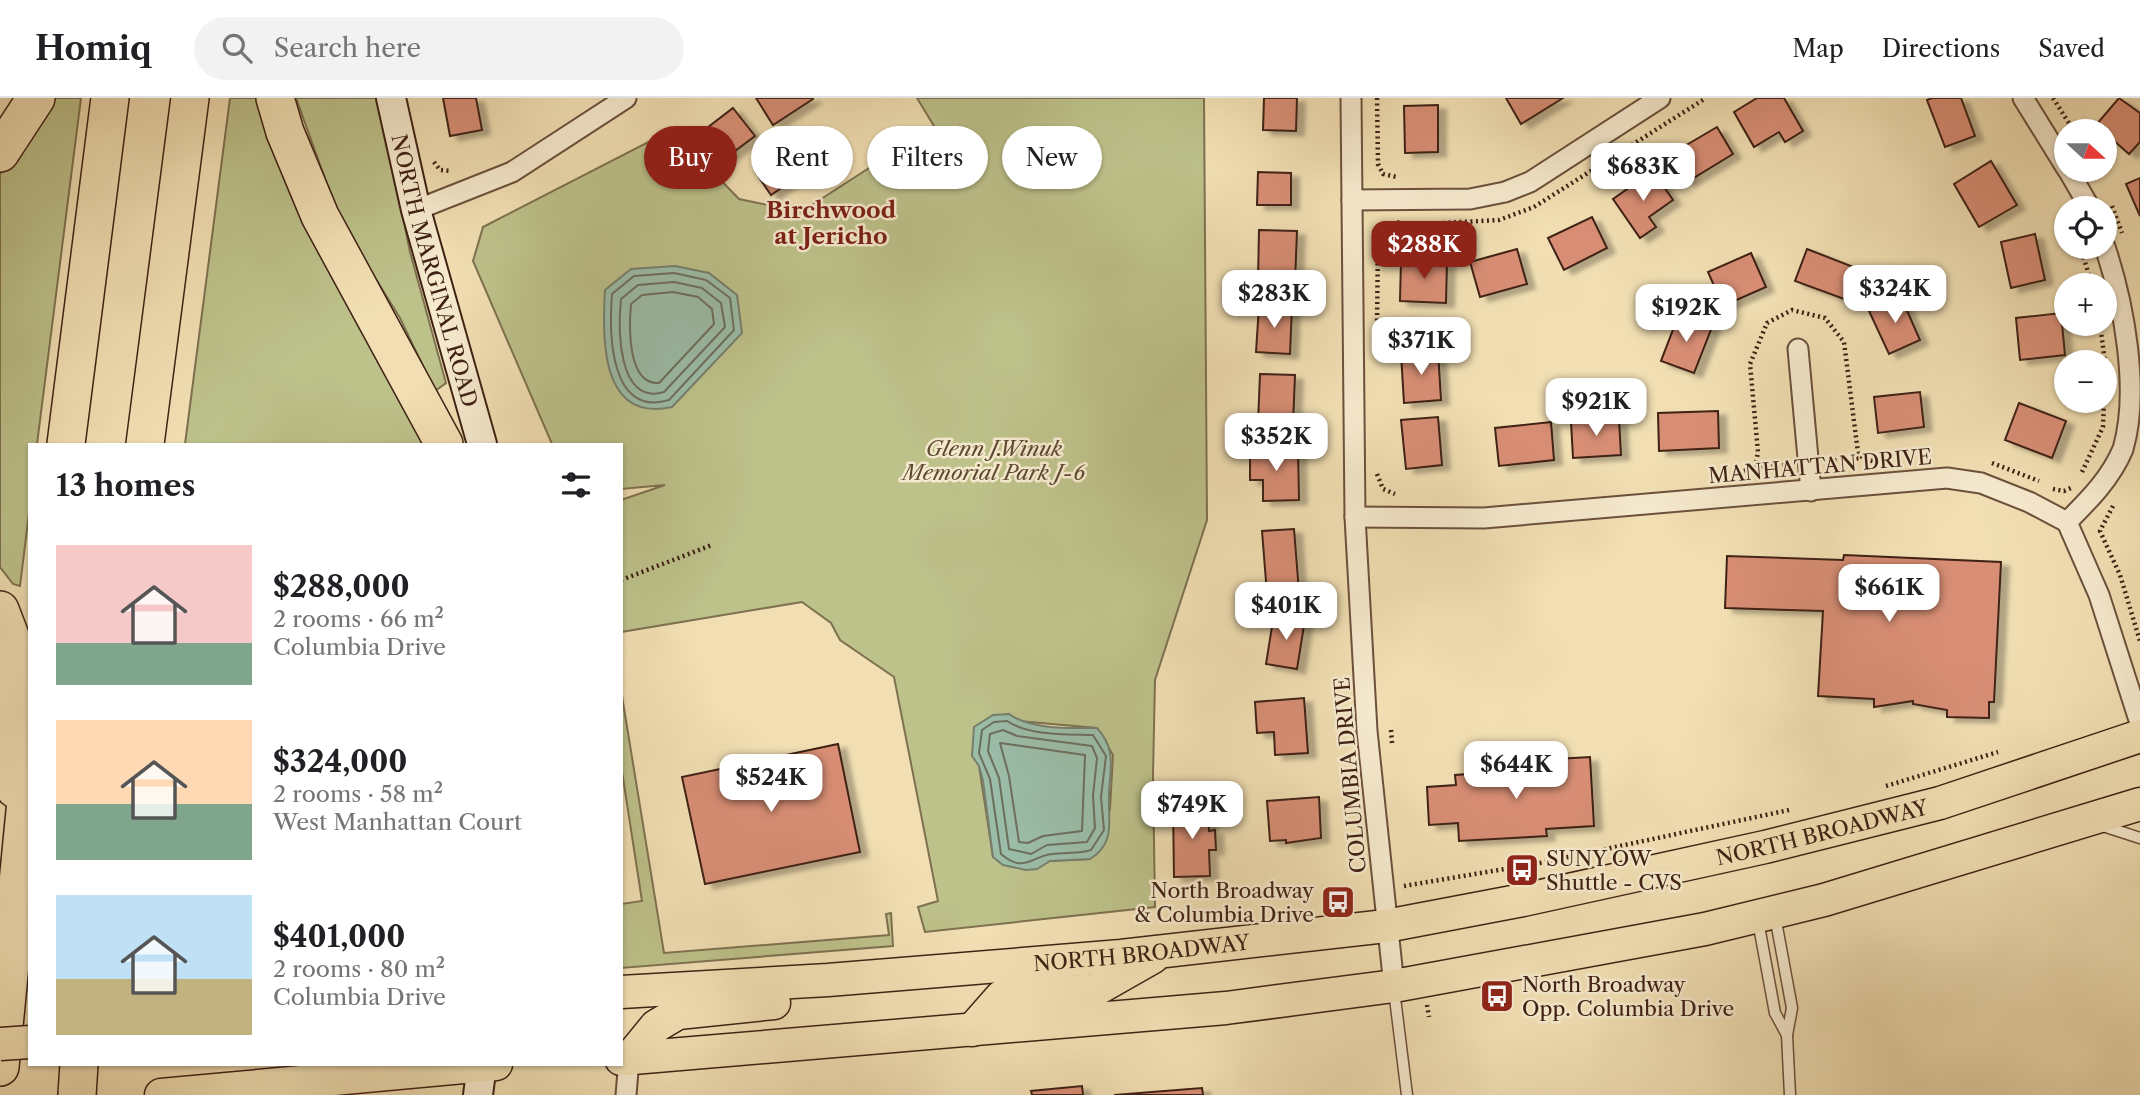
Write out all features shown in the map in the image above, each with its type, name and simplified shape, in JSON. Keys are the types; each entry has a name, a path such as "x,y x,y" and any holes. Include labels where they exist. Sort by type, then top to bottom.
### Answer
{"highway":[{"path":"0,153 36,98"},
{"path":"66,443 110,98"},
{"path":"145,443 190,98"},
{"path":"275,98 285,132 320,216 443,443"},
{"path":"0,610 10,636 14,689 16,887"},
{"path":"0,1067 28,778"},
{"path":"76,1095 79,1066"}],"main road":[{"name":"NORTH MARGINAL ROAD","path":"391,98 416,210 482,443"},
{"name":"NORTH BROADWAY","path":"623,992 828,980 1163,952 1386,926 1523,900 1765,847 1940,803 2140,736"},
{"path":"625,1059 1226,1008 1394,986 1705,929 1824,900 2140,804"},
{"path":"972,1030 1001,997 1095,990 1163,952"},
{"path":"625,1059 656,1026 678,1013 801,1000 828,980"},
{"path":"0,1044 28,1042"},
{"path":"161,1095 461,1066"},
{"path":"478,1095 482,1066"}],"street":[{"path":"416,210 512,172 626,98"},
{"name":"COLUMBIA DRIVE","path":"1352,98 1355,517 1367,731 1394,986"},
{"path":"1352,200 1470,199 1505,192 1530,182 1660,98"},
{"path":"2023,98 2054,148"},
{"path":"2108,259 2126,329 2136,404 2123,449 2110,474 2067,522 2099,595 2140,723"},
{"path":"1798,349 1811,491"},
{"name":"MANHATTAN DRIVE","path":"1355,517 1485,518 1947,478 1982,483 2029,502 2067,522"},
{"path":"625,1059 626,1095"}],"lane":[{"path":"2078,823 2113,828 2140,838"},
{"path":"1766,913 1775,1013 1787,1035"},
{"path":"1766,913 1792,1008 1787,1035 1790,1095"},
{"path":"1394,986 1407,1095"}],"path":[{"path":"1377,98 1378,164 1383,174 1400,178"},
{"path":"1432,222 1499,220 1534,207 1706,98"},
{"path":"2053,98 2066,119"},
{"path":"435,165 449,172 457,170"},
{"path":"1377,340 1378,238 1383,227 1409,222"},
{"path":"1377,464 1377,477 1383,489"},
{"path":"2120,497 2099,531 2120,575 2140,641"},
{"path":"623,579 712,545"},
{"path":"1391,730 1392,757"},
{"path":"1879,788 2004,750"},
{"path":"1398,880 1404,887 1540,863 1802,807"}],"green space":[{"path":"53,98 81,98 37,443 28,443 28,521 20,586 13,584 0,567 0,174 23,146"},
{"path":"230,98 265,98 428,443 185,443"},
{"path":"296,98 379,98 410,252 446,383 435,391 400,318 341,223"},
{"name":"Glenn J.Winuk Memorial Park J-6","path":"917,98 1204,98 1207,520 1155,680 1155,907 925,932 918,907 938,901 894,677 840,640 831,623 802,602 623,632 623,499 665,485 623,489 623,443 552,443 473,261 483,227 644,144 644,189 729,189 739,199 801,212 837,189 853,189 853,178 867,169 867,189 988,189 988,126 934,126","holes":["1009,714 1018,721 1097,728 1113,755 1110,809 1090,859 1050,861 993,857 979,766"]},
{"path":"623,702 664,953 889,935 886,914 891,913 893,946 623,968 623,904 642,901 623,778"}],"water":[{"path":"675,266 709,273 737,295 742,333 672,407 648,409 631,402 618,390 610,372 604,331 605,290 631,269"},
{"path":"1009,714 1039,725 1097,728 1103,736 1111,760 1109,831 1104,846 1090,859 1050,861 1037,869 1026,870 1003,865 993,857 983,781 979,766 972,756 974,727 993,715"}],"building":[{"path":"443,98 476,98 482,130 450,136"},
{"path":"756,98 813,98 813,99 773,125"},
{"path":"1264,98 1297,98 1296,131 1263,130"},
{"path":"1506,98 1563,98 1521,124"},
{"path":"1757,98 1784,98 1803,131 1785,142 1779,132 1754,147 1734,112"},
{"path":"1961,98 1975,136 1945,147 1927,100"},
{"path":"2119,98 2140,113 2140,142 2129,154 2118,144 2118,119 2101,119"},
{"path":"1438,105 1438,152 1405,153 1404,106"},
{"path":"733,108 751,131 751,139 737,150 737,126 710,126"},
{"path":"1717,127 1733,154 1687,182 1671,154"},
{"path":"1991,161 2017,205 1979,227 1954,184"},
{"path":"1653,171 1673,200 1649,217 1656,227 1640,238 1613,199"},
{"path":"1258,172 1291,173 1291,205 1257,205"},
{"path":"2140,178 2140,216 2126,184"},
{"path":"767,189 780,189 771,195"},
{"path":"1592,217 1607,248 1564,270 1548,238"},
{"path":"1259,230 1297,231 1295,281 1258,280"},
{"path":"2035,234 2045,280 2011,288 2001,242"},
{"path":"1517,249 1527,284 1480,297 1470,262"},
{"path":"1807,249 1856,268 1844,299 1795,281"},
{"path":"1751,253 1766,287 1723,306 1708,272"},
{"path":"1401,260 1447,261 1446,303 1400,301"},
{"path":"1901,297 1920,340 1889,354 1869,311"},
{"path":"1259,306 1292,307 1290,354 1256,352"},
{"path":"1679,314 1712,327 1694,373 1661,361"},
{"path":"2054,314 2054,336 2063,336 2065,350 2054,350 2054,356 2020,360 2016,318"},
{"path":"1438,351 1441,400 1404,403 1401,354"},
{"path":"1260,374 1295,375 1293,424 1258,423"},
{"path":"1920,392 1924,427 1878,433 1874,397"},
{"path":"2019,403 2066,421 2052,458 2005,440"},
{"path":"1718,411 1719,448 1659,451 1658,413"},
{"path":"1438,417 1442,465 1406,469 1401,420"},
{"path":"1619,419 1621,455 1573,458 1571,422"},
{"path":"1551,422 1554,460 1499,466 1495,428"},
{"path":"1298,449 1299,500 1263,501 1263,480 1250,480 1250,450"},
{"path":"1294,529 1299,592 1267,594 1262,531"},
{"path":"1844,555 2001,562 1994,702 1989,702 1989,718 1947,717 1947,710 1913,704 1913,701 1874,707 1874,699 1818,696 1823,611 1725,608 1727,556 1843,560"},
{"path":"1274,614 1305,619 1297,669 1266,664"},
{"path":"1304,698 1308,753 1275,755 1274,732 1257,733 1255,702"},
{"path":"838,744 860,852 705,884 682,777"},
{"path":"1590,757 1594,826 1546,829 1547,836 1459,841 1458,823 1429,825 1427,787 1456,785 1455,775 1540,769 1539,760"},
{"path":"1319,797 1321,838 1286,843 1286,840 1270,841 1267,801"},
{"path":"1208,805 1209,831 1215,830 1216,850 1209,850 1210,876 1174,877 1173,806"},
{"path":"1082,1086 1083,1095 1032,1095 1031,1091"},
{"path":"1202,1088 1203,1095 1114,1095"}],"place":[{"name":"SUNY OW Shuttle - CVS","path":"1522,870"},
{"name":"North Broadway & Columbia Drive","path":"1338,902"},
{"name":"North Broadway Opp. Columbia Drive","path":"1497,996"}],"district":[{"name":"Birchwood at Jericho","path":"831,223"}]}
